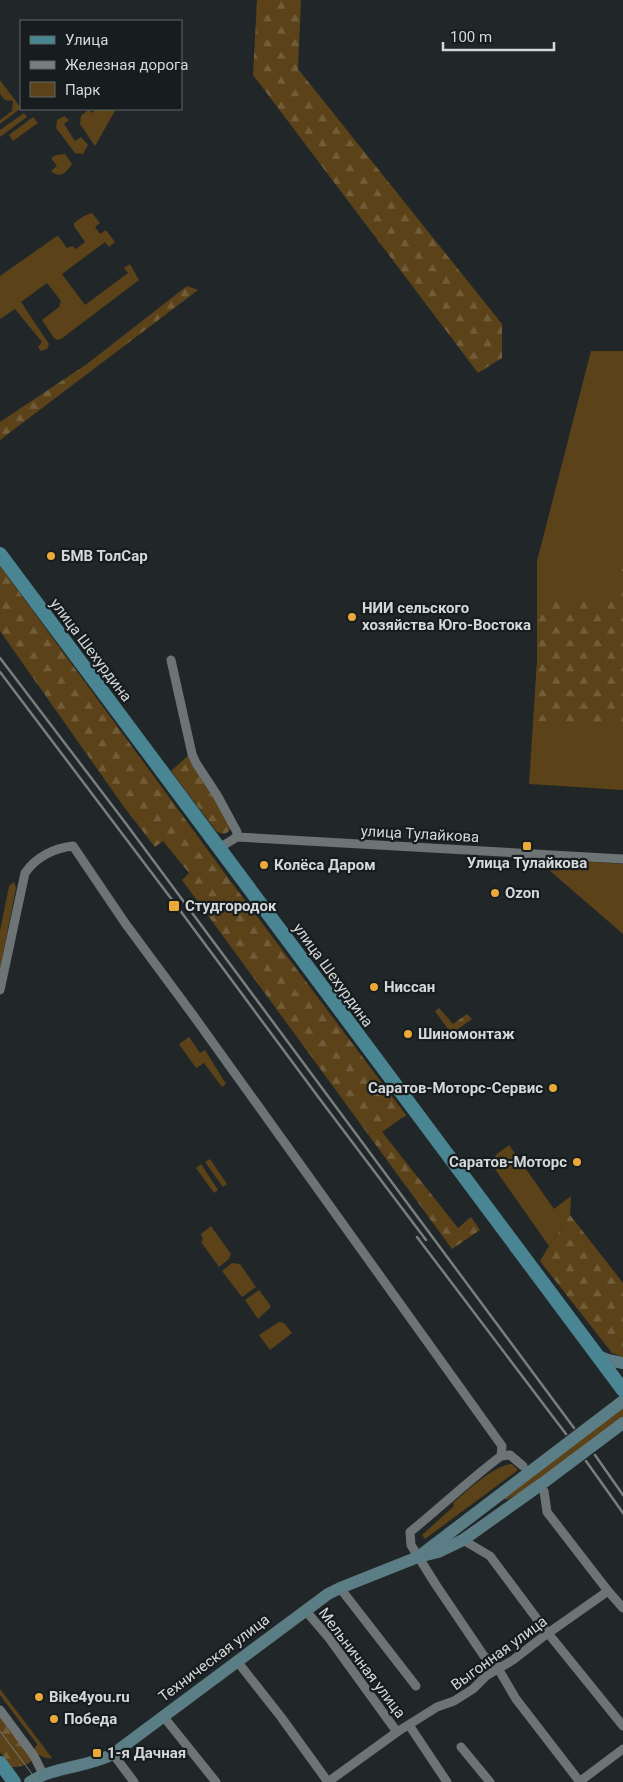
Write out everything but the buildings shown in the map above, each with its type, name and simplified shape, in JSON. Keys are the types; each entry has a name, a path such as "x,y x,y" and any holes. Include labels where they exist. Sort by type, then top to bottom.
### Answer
{"main road":[{"name":"улица Шехурдина","path":"0,554 623,1390"},
{"path":"596,1355 623,1363"},
{"name":"Техническая улица","path":"418,1557 623,1401"},
{"name":"Техническая улица","path":"30,1782 43,1774 100,1761 113,1754 305,1610 340,1588 418,1557 438,1552 463,1540 623,1423"},
{"path":"0,1763 14,1782"}],"street":[{"path":"171,660 186,731 196,763 217,795 237,832 237,837 219,848"},
{"name":"улица Тулайкова","path":"237,837 623,859"},
{"path":"0,990 26,873 32,863 40,858 62,847 73,846 125,923 502,1446 501,1456"},
{"path":"523,1466 510,1455 501,1456 466,1483 456,1494 410,1532 411,1545 484,1656 498,1670 516,1699 580,1782 623,1749"},
{"path":"544,1491 547,1512 623,1608"},
{"path":"463,1540 490,1556 623,1726"},
{"name":"Мельничная улица","path":"340,1588 416,1686"},
{"name":"Выгонная улица","path":"328,1782 397,1732 437,1707 454,1701 472,1689 486,1676 498,1670 608,1591"},
{"name":"Мельничная улица","path":"305,1610 328,1638 397,1732"},
{"path":"237,1661 281,1717 328,1782"},
{"path":"0,1710 34,1756 43,1774"},
{"path":"163,1716 216,1782"},
{"name":"Мельничная улица","path":"409,1725 447,1782"},
{"path":"461,1747 490,1782"},
{"path":"113,1754 134,1782"}],"green space":[{"path":"257,0 301,0 298,69 502,324 502,358 478,373 253,75"},
{"path":"0,80 20,109 0,124 0,120 12,111 13,101 5,100 0,94"},
{"path":"88,110 91,113 96,110 115,110 95,146 80,124 81,116"},
{"path":"24,113 27,117 0,137 0,130"},
{"path":"64,116 69,120 64,124 75,141 81,137 88,145 83,154 75,153 56,128 57,120"},
{"path":"33,117 38,123 13,141 9,135"},
{"path":"65,154 72,164 63,174 57,175 51,171 57,166 51,158 56,155"},
{"path":"92,213 100,223 95,227 100,234 106,230 115,242 109,247 105,242 62,274 85,305 128,273 124,268 130,264 139,280 61,339 57,340 42,320 59,307 61,301 47,283 21,302 49,344 47,349 41,351 38,347 42,342 15,309 0,319 0,276 57,236 67,248 72,246 76,249 85,242 74,226 74,223"},
{"path":"187,286 198,290 0,440 0,422 87,364"},
{"path":"591,351 623,351 623,790 529,784 537,660 537,561"},
{"path":"0,566 226,875 406,1115 382,1132 458,1228 471,1217 480,1230 452,1249 182,880 189,873 163,841 155,847 124,807 0,631"},
{"path":"623,568 623,726 536,721 538,599 609,599"},
{"path":"190,754 229,821 230,829 226,833 217,832 171,771"},
{"path":"550,859 623,864 623,934 550,871"},
{"path":"14,882 16,888 0,969 0,931 9,886"},
{"path":"439,1008 453,1024 467,1014 472,1019 454,1032 448,1029 435,1011"},
{"path":"189,1037 200,1053 205,1050 226,1084 222,1087 204,1063 196,1068 179,1044"},
{"path":"509,1145 554,1209 571,1196 570,1215 549,1246 490,1162"},
{"path":"210,1159 227,1184 223,1187 205,1162"},
{"path":"201,1164 218,1190 214,1193 196,1168"},
{"path":"570,1215 623,1283 623,1357 612,1353 540,1261"},
{"path":"211,1226 231,1254 229,1259 219,1267 201,1242 203,1240 201,1234"},
{"path":"232,1263 240,1264 256,1287 242,1297 222,1271"},
{"path":"259,1290 270,1305 270,1308 258,1319 245,1300"},
{"path":"279,1322 284,1323 292,1333 270,1350 259,1335"},
{"path":"623,1407 623,1417 524,1491 506,1500 504,1498"},
{"path":"512,1464 518,1470 425,1539 422,1535 454,1506 453,1503 481,1479 497,1469"},
{"path":"0,1689 52,1758 42,1757 34,1750 37,1744 0,1695"},
{"path":"0,1717 31,1757 32,1760 28,1764 11,1767 0,1752"}],"tram line":[{"path":"0,1731 38,1782"}],"railway":[{"path":"0,658 124,821 574,1428"},
{"path":"0,672 426,1240"},
{"path":"417,1237 566,1434"},
{"path":"595,1455 623,1495"},
{"path":"586,1461 623,1513"}],"place":[{"name":"БМВ ТолСар","path":"51,556"},
{"name":"НИИ сельского хозяйства Юго-Востока","path":"352,617"},
{"name":"Улица Тулайкова","path":"527,846"},
{"name":"Колёса Даром","path":"264,865"},
{"name":"Ozon","path":"495,893"},
{"name":"Студгородок","path":"174,906"},
{"name":"Ниссан","path":"374,987"},
{"name":"Шиномонтаж","path":"408,1034"},
{"name":"Саратов-Моторс-Сервис","path":"553,1088"},
{"name":"Саратов-Моторс","path":"577,1162"},
{"name":"Bike4you.ru","path":"39,1697"},
{"name":"Победа","path":"54,1719"},
{"name":"1-я Дачная","path":"97,1753"}]}
